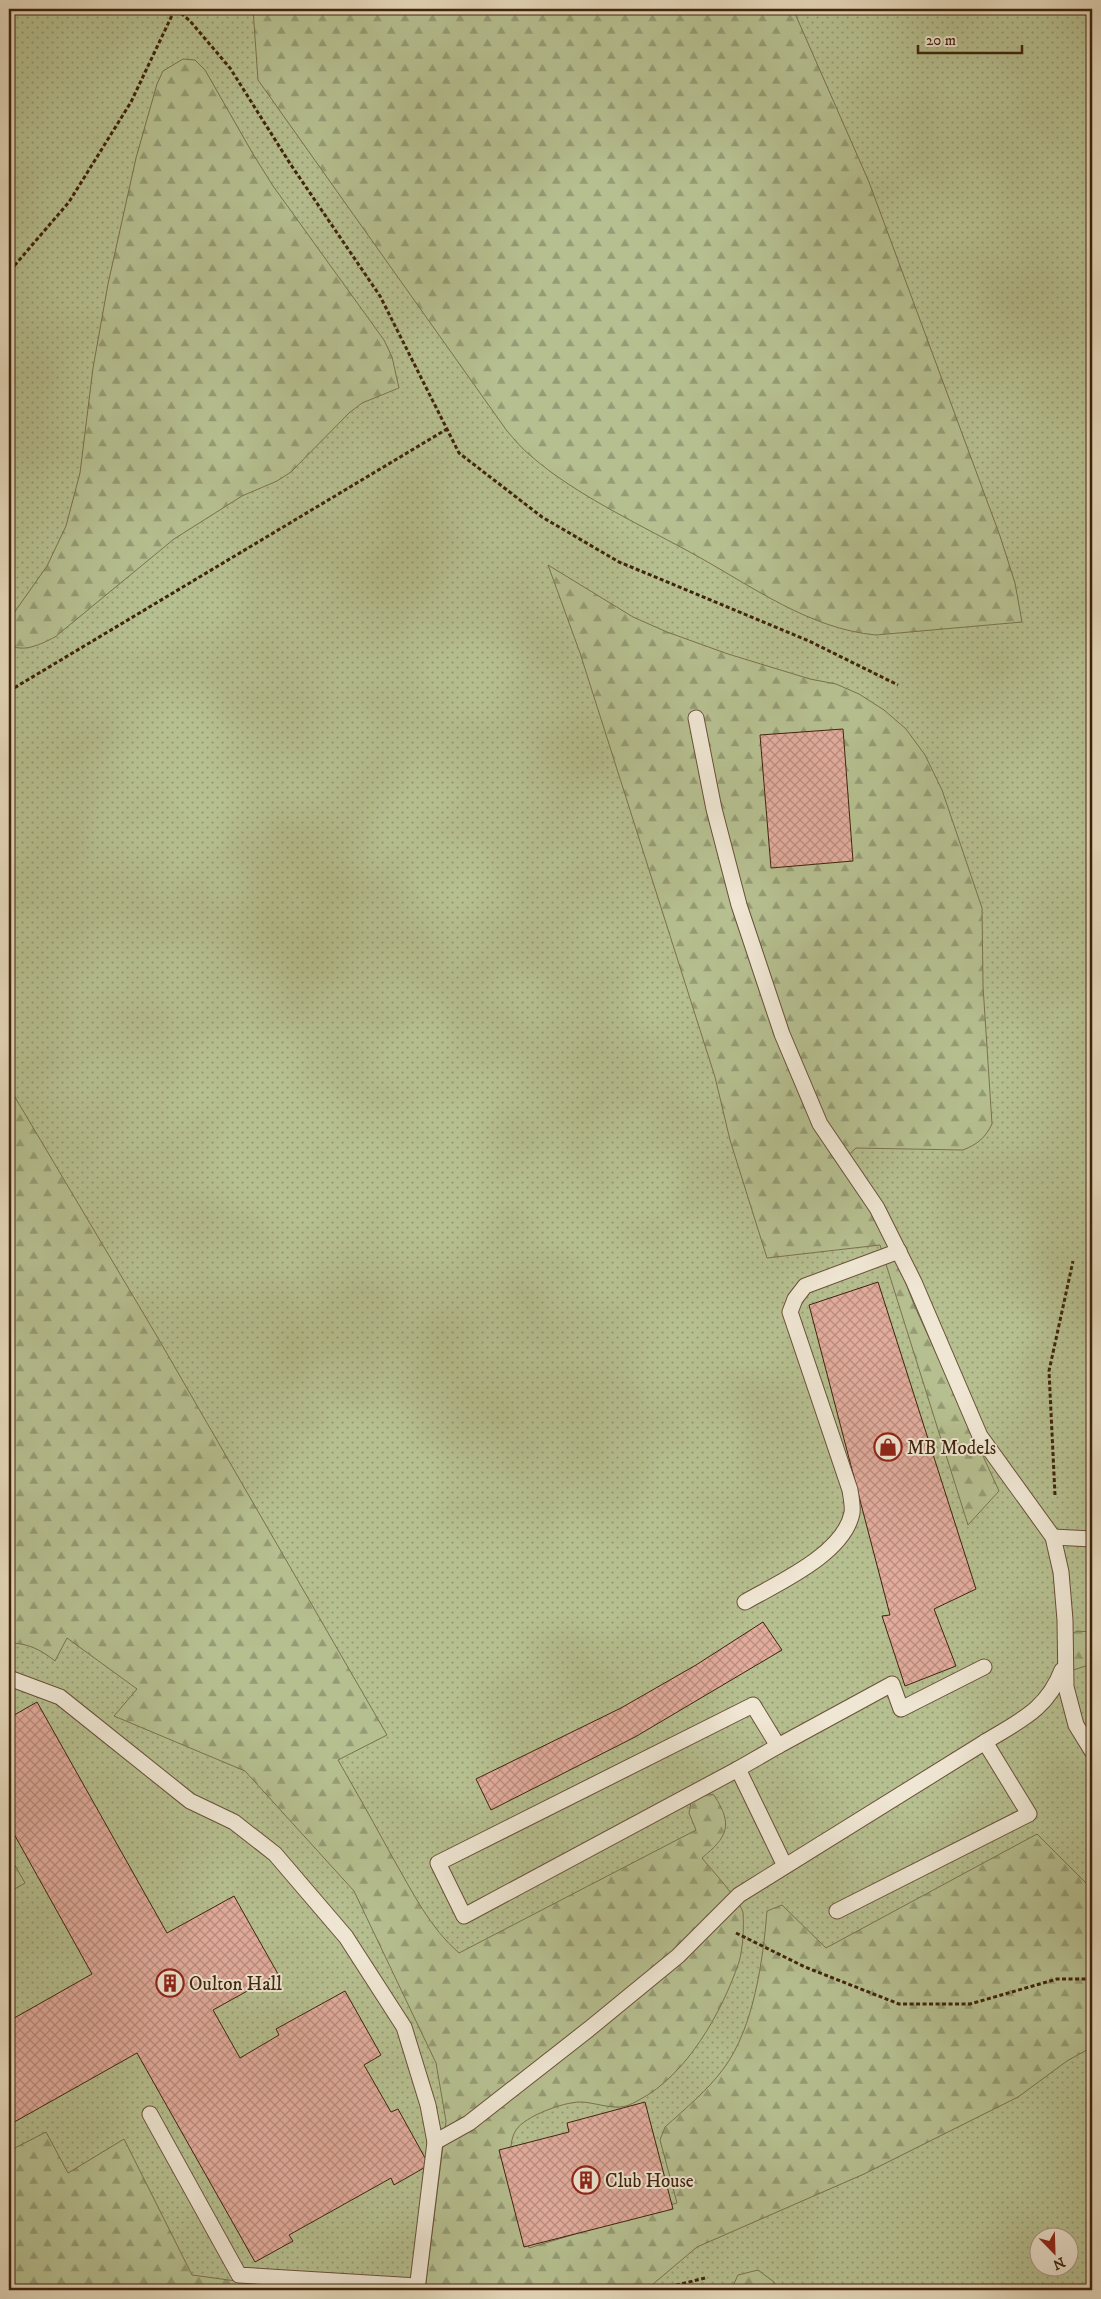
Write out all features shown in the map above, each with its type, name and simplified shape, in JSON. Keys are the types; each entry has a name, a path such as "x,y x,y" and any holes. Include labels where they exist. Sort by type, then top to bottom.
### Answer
{"lane":[{"path":"696,718 714,809 737,895 782,1034 820,1124 877,1208 899,1252 980,1436 1053,1537 1062,1582 1065,1620 1066,1687 1076,1725 1092,1751"},
{"path":"745,1602 806,1567 834,1544 847,1528 852,1512 850,1490 790,1312 795,1299 805,1286 899,1252"},
{"path":"1053,1537 1092,1539"},
{"path":"435,2142 468,2123 589,2029 678,1956 739,1896 1037,1709 1055,1688 1066,1660"},
{"path":"778,1746 753,1705 438,1863 464,1916 738,1769 892,1684 901,1709 984,1667"},
{"path":"9,1678 60,1697 190,1801 234,1822 275,1854 346,1937 404,2027 428,2105 435,2142 417,2288 239,2275 150,2114"},
{"path":"837,1911 1029,1814 985,1742"},
{"path":"738,1769 785,1866"}],"path":[{"path":"9,269 15,265 69,202 131,102 176,9 190,21 230,68 291,165 380,296 459,453 542,517 619,562 809,640 898,685"},
{"path":"9,691 447,429"},
{"path":"1053,1537 1056,1514 1049,1371 1073,1261"},
{"path":"720,1914 736,1933 796,1963 899,2004 970,2004 1057,1979 1092,1978"},
{"path":"657,2290 705,2278"}],"green space":[{"path":"9,9 1092,9 1092,2290 9,2290"},
{"path":"253,9 793,9 869,182 1000,536 1015,583 1022,622 876,635 828,624 805,616 761,593 589,497 549,470 525,450 507,431 258,80"},
{"path":"183,59 195,60 205,70 273,186 384,340 392,357 399,388 362,403 349,413 291,472 277,481 242,496 174,539 55,637 32,647 20,648 9,643 9,620 47,566 66,526 80,473 93,368 108,284 136,158 157,84 163,71"},
{"path":"548,565 633,617 667,632 728,654 810,679 836,684 859,694 884,710 906,729 925,755 942,790 982,908 983,986 992,1124 980,1140 963,1150 856,1148 843,1160 896,1258 915,1307 999,1491 968,1525 880,1245 767,1258 730,1140 715,1077 580,653"},
{"path":"9,1087 158,1338 387,1735 338,1760 415,1897 439,1933 459,1953 696,1830 689,1813 691,1802 701,1792 714,1795 720,1806 726,1823 725,1830 717,1844 702,1858 732,1894 743,1913 741,1950 732,1981 713,2021 701,2040 687,2059 656,2089 628,2106 609,2106 580,2102 565,2104 536,2115 516,2130 510,2155 514,2188 529,2248 677,2203 660,2140 665,2127 711,2084 724,2068 734,2051 750,2013 760,1971 767,1911 782,1905 826,1948 1037,1834 1092,1889 1092,2047 1067,2061 1018,2097 864,2174 697,2247 646,2290 425,2290 446,2121 436,2063 354,1891 245,1771 114,1716 137,1689 67,1638 55,1661 33,1648 22,1644 9,1643"},
{"path":"1077,1631 1092,1632 1092,1664 1067,1672 1059,1659 1058,1648 1065,1639"},
{"path":"9,1855 25,1883 9,1892"},
{"path":"46,2132 68,2173 124,2139 192,2275 302,2290 9,2290 9,2151"},
{"path":"758,2270 774,2282 778,2290 731,2290 738,2275"}],"building":[{"path":"843,729 853,861 771,868 760,735"},
{"name":"MB Models","path":"878,1282 976,1589 934,1609 956,1666 905,1686 882,1616 890,1615 809,1305"},
{"path":"763,1622 782,1650 635,1737 491,1810 476,1779 621,1708 696,1665"},
{"name":"Oulton Hall","path":"37,1702 167,1933 234,1896 278,1974 213,2010 240,2058 279,2035 276,2029 345,1991 381,2055 364,2065 391,2112 398,2109 429,2165 394,2185 391,2178 289,2235 293,2241 255,2262 137,2053 9,2125 9,2021 92,1974 9,1825 9,1718"},
{"name":"Club House","path":"645,2102 673,2209 524,2247 499,2150 569,2132 567,2123"}],"place":[{"name":"MB Models","path":"888,1447"},
{"name":"Oulton Hall","path":"170,1983"},
{"name":"Club House","path":"586,2180"}]}
